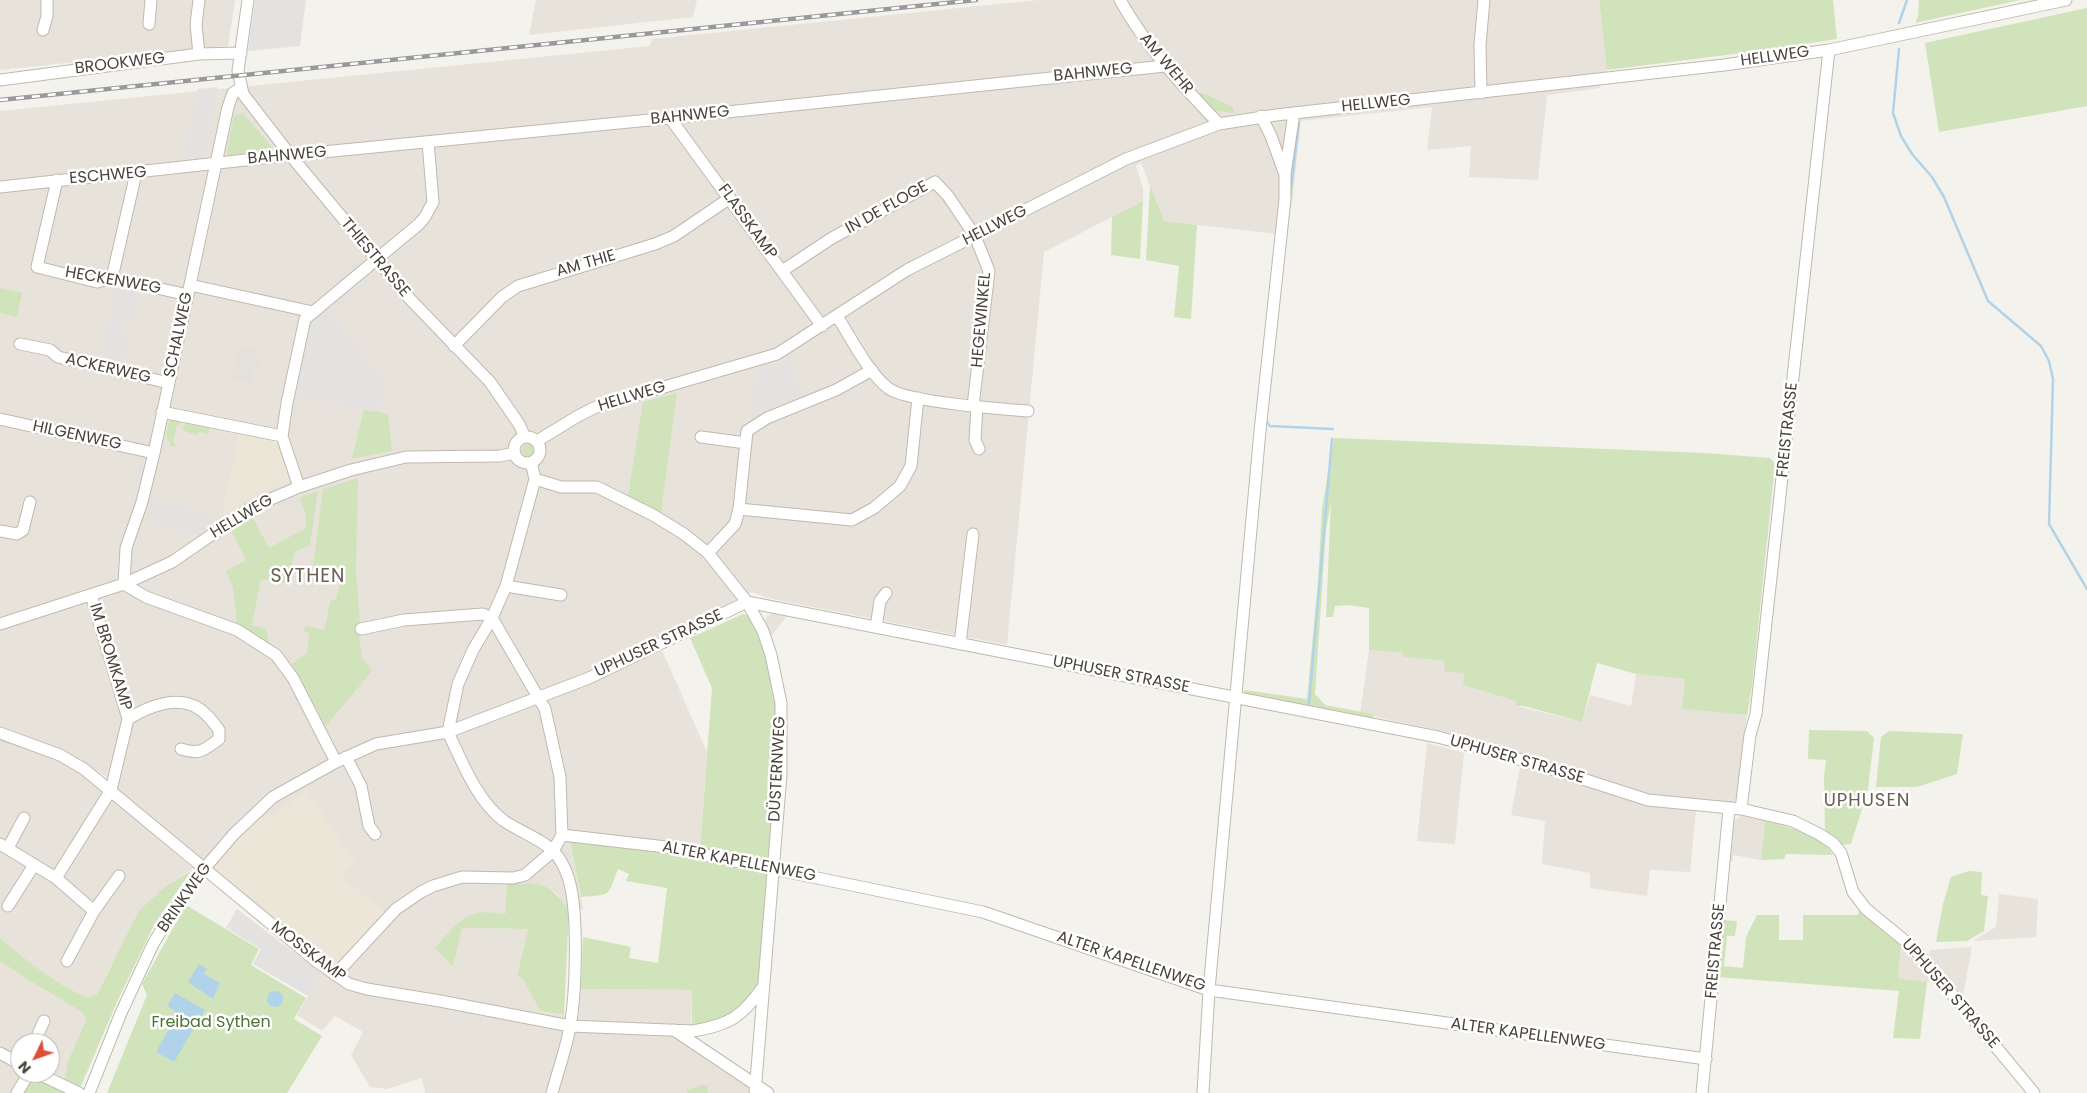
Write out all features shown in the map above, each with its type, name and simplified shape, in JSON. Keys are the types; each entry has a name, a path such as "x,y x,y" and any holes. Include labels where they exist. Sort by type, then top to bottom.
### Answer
{"street":[{"path":"43,30 47,16 47,0"},
{"path":"149,24 151,0"},
{"path":"199,54 196,26 200,0"},
{"name":"THIESTRASSE","path":"248,0 238,71 241,88 251,105 376,260 493,386 519,424 524,437"},
{"name":"AM WEHR","path":"1120,0 1135,26 1165,66 1219,124"},
{"path":"1481,93 1480,45 1484,0"},
{"name":"HELLWEG","path":"537,441 596,407 776,354 907,270 1126,159 1219,124 1261,116 1724,65 1829,50 2066,0"},
{"name":"FREISTRASSE","path":"1702,1093 1735,809 1759,695 1829,50"},
{"name":"BROOKWEG","path":"0,80 199,54 241,53"},
{"name":"BAHNWEG","path":"215,164 1165,66"},
{"name":"SCHALWEG","path":"124,584 126,548 142,502 154,453 228,107 233,93 241,88"},
{"path":"1203,1093 1209,990 1260,431 1285,174 1294,113"},
{"path":"1261,116 1271,136 1285,174"},
{"name":"FLASSKAMP","path":"670,118 822,326"},
{"path":"299,487 282,436 305,319 425,217 433,202 428,142"},
{"name":"ESCHWEG","path":"0,187 215,164"},
{"path":"112,278 136,173"},
{"name":"HECKENWEG","path":"57,180 37,267 97,282 112,278 313,312"},
{"name":"IN DE FLOGE","path":"782,271 832,238 935,182 948,196 975,236"},
{"name":"AM THIE","path":"454,346 502,297 518,286 668,239 695,223 730,198"},
{"name":"HEGEWINKEL","path":"975,236 989,271 975,406 975,440 979,449"},
{"path":"837,316 872,370 889,389 918,398 1028,411"},
{"name":"ACKERWEG","path":"20,344 50,350 58,357 169,383"},
{"path":"708,552 735,524 739,509 747,431 767,418 836,390 872,370"},
{"path":"739,509 852,520 874,508 900,486 911,466 918,398"},
{"path":"162,412 282,436"},
{"name":"HILGENWEG","path":"0,420 154,453"},
{"path":"524,437 531,437 537,441 540,454 538,457 531,462 521,461 515,453 516,443 524,437"},
{"path":"701,437 746,443"},
{"name":"HELLWEG","path":"0,624 124,584 172,562 252,507 299,487 359,468 406,457 500,456 515,453"},
{"path":"531,462 534,478 506,586 492,618 473,650 458,684 448,732 480,794 491,809 503,820 553,851 568,877 572,895 575,961 570,1026 552,1093"},
{"name":"DÜSTERNWEG","path":"534,478 561,487 597,487 654,515 684,534 708,552 747,602 763,631 771,655 780,703 780,774 755,1089"},
{"path":"0,531 17,534 23,530 30,502"},
{"path":"960,644 973,534"},
{"path":"124,584 146,597 237,630 276,655 293,678 341,760 361,786 369,826 375,834"},
{"path":"506,586 561,595"},
{"path":"876,627 880,601 886,593"},
{"name":"IM BROMKAMP","path":"56,878 111,790 128,719 91,594"},
{"name":"UPHUSER STRASSE","path":"448,732 589,678 747,602 1438,737 1532,763 1648,800 1735,809 1793,822 1833,844 1841,853 1853,892 1862,903 1915,949 2034,1093"},
{"path":"334,975 396,909 421,892 462,877 513,878 525,875 553,851 562,836 560,777 546,709 492,618 483,614 414,619 361,629"},
{"name":"IM BROMKAMP","path":"128,719 156,705 172,703 193,706 200,710 219,730 219,739 201,752 191,753 181,749"},
{"name":"BRINKWEG","path":"89,1093 121,1013 153,944 203,870 234,834 274,797 341,760 376,744 448,732"},
{"name":"MOSSKAMP","path":"0,733 60,755 84,769 203,870 334,975 349,984 367,990 440,1000 570,1026 693,1031 711,1028 744,1012 763,987"},
{"path":"24,818 4,846 56,878 94,911"},
{"name":"ALTER KAPELLENWEG","path":"562,836 666,847 983,912 1209,990 1706,1059"},
{"path":"8,906 34,864"},
{"path":"67,961 94,911 119,876"},
{"path":"39,1033 44,1022"},
{"path":"674,1030 755,1089 768,1093"},
{"path":"58,1083 79,1093"}],"shaded area":[{"path":"0,0 235,0 228,46 0,70"},
{"path":"255,0 306,0 300,46 248,51"},
{"path":"536,0 697,0 693,17 529,35"},
{"path":"1038,0 1599,0 1607,70 1600,88 1547,95 1538,180 1469,177 1471,146 1427,150 1432,107 1301,121 1292,202 1282,198 1277,234 1164,221 1141,163 1136,165 1143,188 1143,201 1044,252 1007,645 767,598 752,592 657,639 707,752 700,849 570,840 583,909 569,909 555,892 507,883 505,914 477,913 461,928 528,929 517,976 522,978 540,1011 578,1018 581,989 692,990 691,1035 751,1080 750,1093 425,1093 422,1078 387,1089 370,1087 351,1055 363,1032 335,1016 322,1031 297,1015 321,973 329,967 242,834 209,871 107,782 108,778 65,751 25,741 0,732 0,111 650,46 652,39"},
{"path":"218,87 204,158 183,161 198,89"},
{"path":"356,263 360,269 334,290 329,285"},
{"path":"365,277 369,281 331,312 327,308"},
{"path":"116,284 139,289 132,323 125,321 121,336 129,338 122,368 99,363"},
{"path":"324,307 376,371 387,373 382,406 377,405 375,412 294,395 311,319"},
{"path":"239,347 256,350 256,357 260,364 259,368 253,370 251,383 232,379"},
{"path":"788,359 801,394 756,414 750,412 756,372"},
{"path":"239,431 276,439 290,480 244,502 221,518"},
{"path":"138,464 145,466 142,480 135,478"},
{"path":"153,499 207,511 202,532 196,535 188,529 186,535 146,521"},
{"path":"772,614 787,616 770,638 765,622 766,617"},
{"path":"1369,650 1404,653 1404,657 1445,661 1464,673 1463,685 1517,701 1516,706 1582,722 1590,695 1631,706 1636,674 1685,679 1683,709 1747,715 1736,799 1732,803 1651,795 1573,769 1434,729 1360,714"},
{"path":"0,735 58,757 81,771 193,869 166,886 111,965 97,994 88,998 66,989 44,975 0,938"},
{"path":"1427,743 1464,753 1455,844 1417,841"},
{"path":"1520,767 1571,780 1647,806 1696,811 1690,872 1650,870 1647,896 1590,888 1590,873 1542,864 1545,821 1511,815"},
{"path":"306,789 355,862 343,877 385,913 337,966 329,967 209,871 242,834 268,813 273,817"},
{"path":"1741,816 1765,821 1761,860 1733,855 1733,861 1728,861 1731,824"},
{"path":"1999,894 2038,899 2036,937 1973,941 1996,927"},
{"path":"237,909 321,973 308,996 253,964 261,949 226,928"},
{"path":"1901,944 1911,953 1934,983 1898,978"},
{"path":"1972,947 1963,995 1929,955 1930,950"},
{"path":"0,961 82,1012 86,1019 78,1037 63,1092 0,1093"}],"green space":[{"path":"1599,0 1833,0 1837,39 1607,70"},
{"path":"1919,0 2020,0 1915,23 1918,17"},
{"path":"2087,8 2087,106 1939,132 1925,43"},
{"path":"1201,92 1233,107 1234,113 1213,110 1199,94"},
{"path":"243,113 275,151 228,155 234,115"},
{"path":"1291,168 1295,168 1283,268"},
{"path":"1150,185 1164,221 1197,225 1191,319 1174,317 1179,266 1146,260"},
{"path":"1143,201 1140,259 1111,255 1112,217"},
{"path":"0,288 22,293 17,317 0,313"},
{"path":"677,393 661,512 628,496 643,402"},
{"path":"364,409 388,414 392,451 352,459"},
{"path":"174,418 181,419 180,425 177,425 173,443 175,447 171,446 166,435 169,421"},
{"path":"185,420 210,425 208,434 199,432 197,435 183,431"},
{"path":"1334,438 1705,453 1770,458 1775,464 1752,686 1747,715 1682,709 1685,679 1636,674 1597,663 1582,722 1524,706 1516,706 1516,701 1463,685 1464,673 1444,671 1445,661 1404,657 1403,653 1369,650 1369,608 1347,605 1335,606 1333,617 1326,617 1331,502 1326,530 1315,694 1325,705 1373,714 1373,721 1244,694 1245,690 1307,699 1318,581 1322,508"},
{"path":"526,444 530,444 534,450 530,456 526,456 522,452 522,448"},
{"path":"358,478 356,570 360,624 359,635 362,657 372,671 326,726 292,664 307,654 309,633 304,632 305,626 324,630 331,599 336,600 342,575 324,572 313,566 323,489"},
{"path":"318,491 310,546 295,551 288,584 261,579 252,625 266,629 269,644 237,624 233,587 226,571 246,560 231,530 252,517 269,548 306,528 305,511 299,498"},
{"path":"743,614 752,617 771,668 779,739 769,858 764,862 700,849 712,688 690,638"},
{"path":"1809,730 1867,731 1874,738 1868,789 1851,844 1842,845 1825,830 1824,777 1826,760 1808,759"},
{"path":"1889,731 1963,734 1957,774 1917,787 1876,787 1881,737"},
{"path":"1765,821 1812,836 1827,847 1833,855 1786,854 1784,859 1761,860"},
{"path":"570,840 664,849 764,869 768,875 760,978 749,1001 728,1017 692,1026 692,990 581,989 583,937 631,947 629,958 658,963 667,888 626,881 629,874 618,869 607,893 581,897"},
{"path":"191,871 155,923 117,1002 78,1093 22,1093 29,1083 45,1083 63,1091 68,1062 86,1019 82,1012 0,961 0,938 52,979 88,998 97,994 139,911 166,886"},
{"path":"1969,871 1982,872 1981,895 1988,896 1984,931 1967,941 1936,942 1943,904 1951,877"},
{"path":"507,883 528,883 548,888 569,909 564,1015 540,1011 522,978 517,976 528,929 462,928 453,966 435,948 453,928 470,915 484,912 505,914"},
{"name":"Freibad Sythen","path":"186,905 259,949 251,965 306,998 294,1019 322,1036 287,1093 107,1093 147,995 142,984"},
{"path":"1859,909 1863,915 1901,944 1898,978 1927,982 1920,1039 1893,1038 1899,991 1717,977 1722,920 1737,921 1735,936 1727,936 1724,966 1743,968 1746,937 1757,915 1779,915 1779,940 1803,940 1803,915 1858,915"},
{"path":"708,1085 707,1093 687,1093 687,1090"}],"water":[{"path":"199,964 207,969 204,974 220,983 213,999 188,982"},
{"path":"272,991 278,991 283,996 281,1005 272,1007 267,1002 267,996"},
{"path":"175,993 205,1010 174,1062 156,1052 178,1013 167,1006"}],"waterway":[{"path":"1899,23 1907,0"},
{"path":"1899,49 1893,113 1901,136 1912,154 1932,177 1944,197 1988,301 2041,346 2049,361 2053,379 2049,524 2087,589"},
{"path":"1290,197 1299,122"},
{"path":"1266,421 1270,426 1333,429"},
{"path":"1309,704 1332,439"}],"railway":[{"path":"0,100 976,0"}],"district":[{"name":"SYTHEN","path":"308,577"},
{"name":"UPHUSEN","path":"1867,801"}]}
